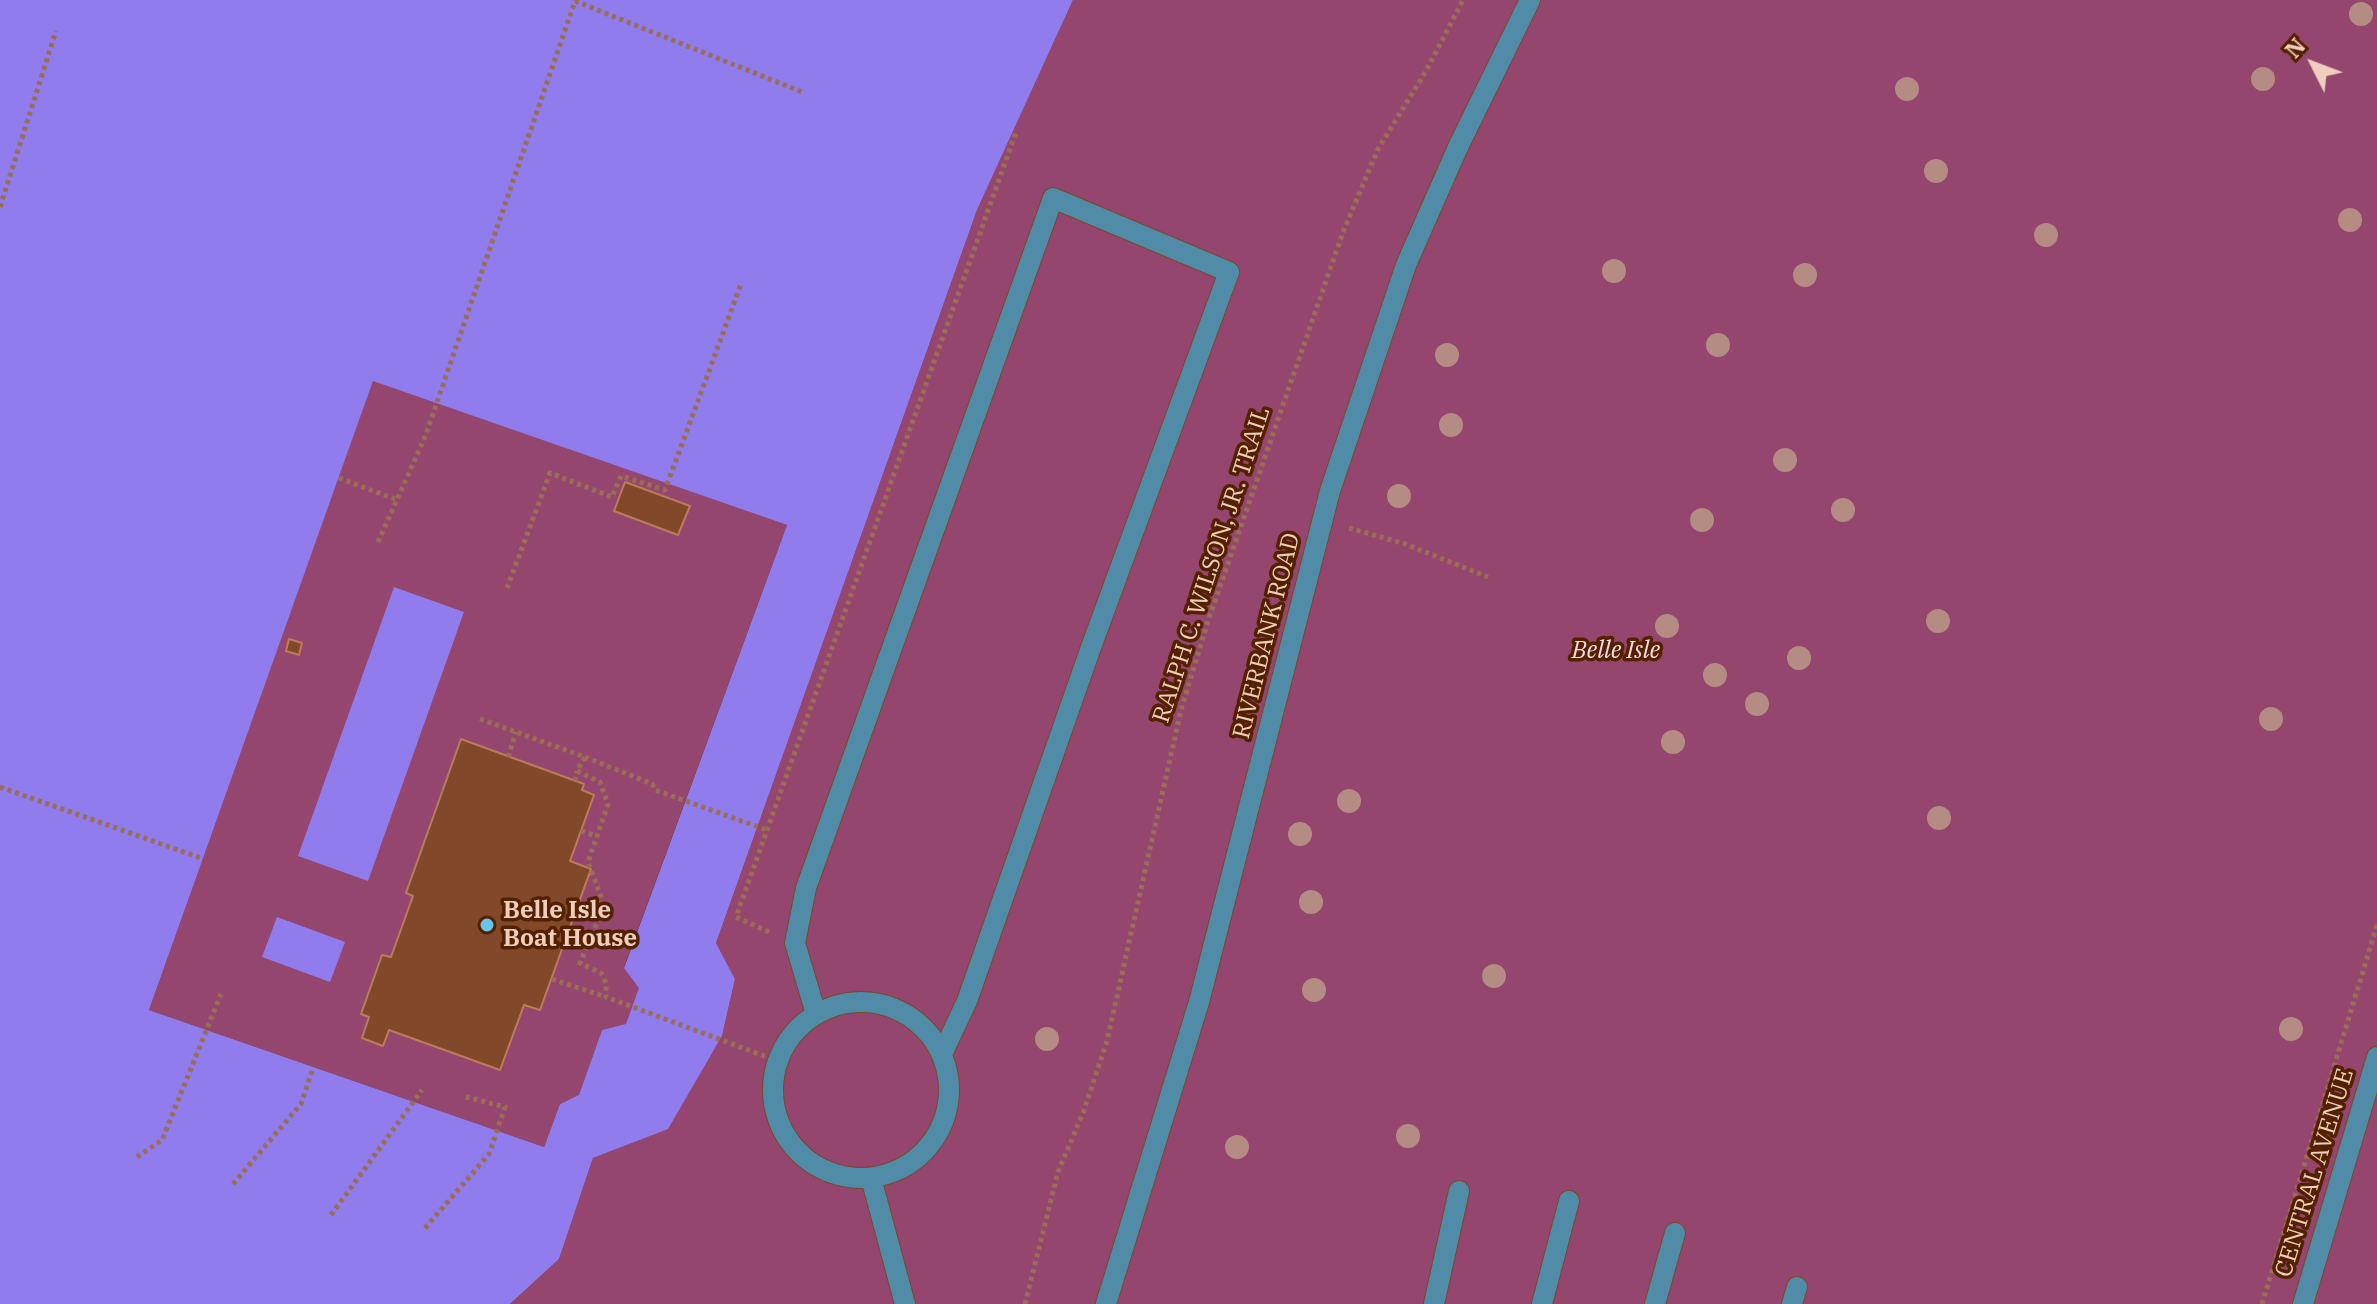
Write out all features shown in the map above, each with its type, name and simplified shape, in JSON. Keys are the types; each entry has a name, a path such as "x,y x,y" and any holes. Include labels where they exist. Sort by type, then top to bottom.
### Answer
{"street":[{"name":"RIVERBANK ROAD","path":"1106,1304 1199,1002 1323,521 1406,265 1458,147 1530,0"},
{"path":"816,1014 795,943 806,888 1053,198 1229,272 1079,679 967,1001 943,1052"},
{"path":"867,1001 901,1010 924,1027 943,1052 950,1084 943,1127 920,1156 897,1171 871,1178 842,1176 814,1165 792,1145 778,1119 773,1090 778,1061 793,1035 816,1014 842,1003 867,1001"},
{"name":"CENTRAL AVENUE","path":"2303,1304 2377,1057"},
{"path":"871,1178 905,1304"},
{"path":"1434,1304 1459,1191"},
{"path":"1542,1304 1569,1201"},
{"path":"1655,1304 1675,1233"}],"path":[{"name":"RALPH C. WILSON, JR. TRAIL","path":"1025,1304 1058,1172 1083,1113 1107,1041 1181,710 1208,621 1343,232 1378,149 1426,71 1463,0"},
{"path":"378,542 425,437 575,1 802,92"},
{"path":"0,207 56,31"},
{"path":"795,943 736,917 763,830 1016,132"},
{"path":"507,588 550,473 612,497 621,476 665,490 741,284"},
{"path":"339,478 395,499"},
{"path":"1345,543 1354,513"},
{"path":"1323,521 1405,544 1488,577"},
{"path":"480,719 585,757 684,801 763,830"},
{"path":"508,757 516,732"},
{"path":"575,781 585,757"},
{"path":"577,771 600,782 608,804 588,862 602,899 602,911 580,963 601,973 606,983 606,997"},
{"path":"0,787 201,858"},
{"path":"581,831 597,836"},
{"path":"2262,1304 2377,925"},
{"path":"552,979 778,1061"},
{"path":"137,1157 162,1140 221,994"},
{"path":"233,1184 301,1104 313,1068"},
{"path":"331,1215 422,1090"},
{"path":"425,1228 489,1154 505,1107 462,1096"}],"green space":[{"name":"Belle Isle","path":"1073,0 2377,0 2377,1304 510,1304 559,1259 593,1158 668,1128 722,1036 735,979 716,943 977,210"},
{"path":"373,380 787,525 624,967 640,988 626,1025 602,1030 579,1096 560,1104 544,1147 149,1010"}],"shaded area":[{"path":"0,0 1073,0 977,210 716,943 735,979 722,1036 668,1129 593,1158 559,1259 510,1304 0,1304","holes":["373,381 787,525 624,968 639,988 626,1024 602,1030 579,1095 560,1104 544,1147 149,1010"]},
{"path":"394,587 464,612 368,881 298,856"},
{"path":"277,917 345,942 330,982 262,957"}],"building":[{"path":"625,482 690,506 678,535 614,511"},
{"path":"289,639 302,643 299,655 286,651"},
{"name":"Belle Isle Boat House","path":"461,739 584,784 582,790 594,795 570,861 591,869 540,1010 524,1005 500,1070 389,1030 383,1046 362,1038 369,1017 361,1014 382,955 391,957 413,896 406,893"}],"place":[{"name":"Belle Isle Boat House","path":"487,925"}]}
